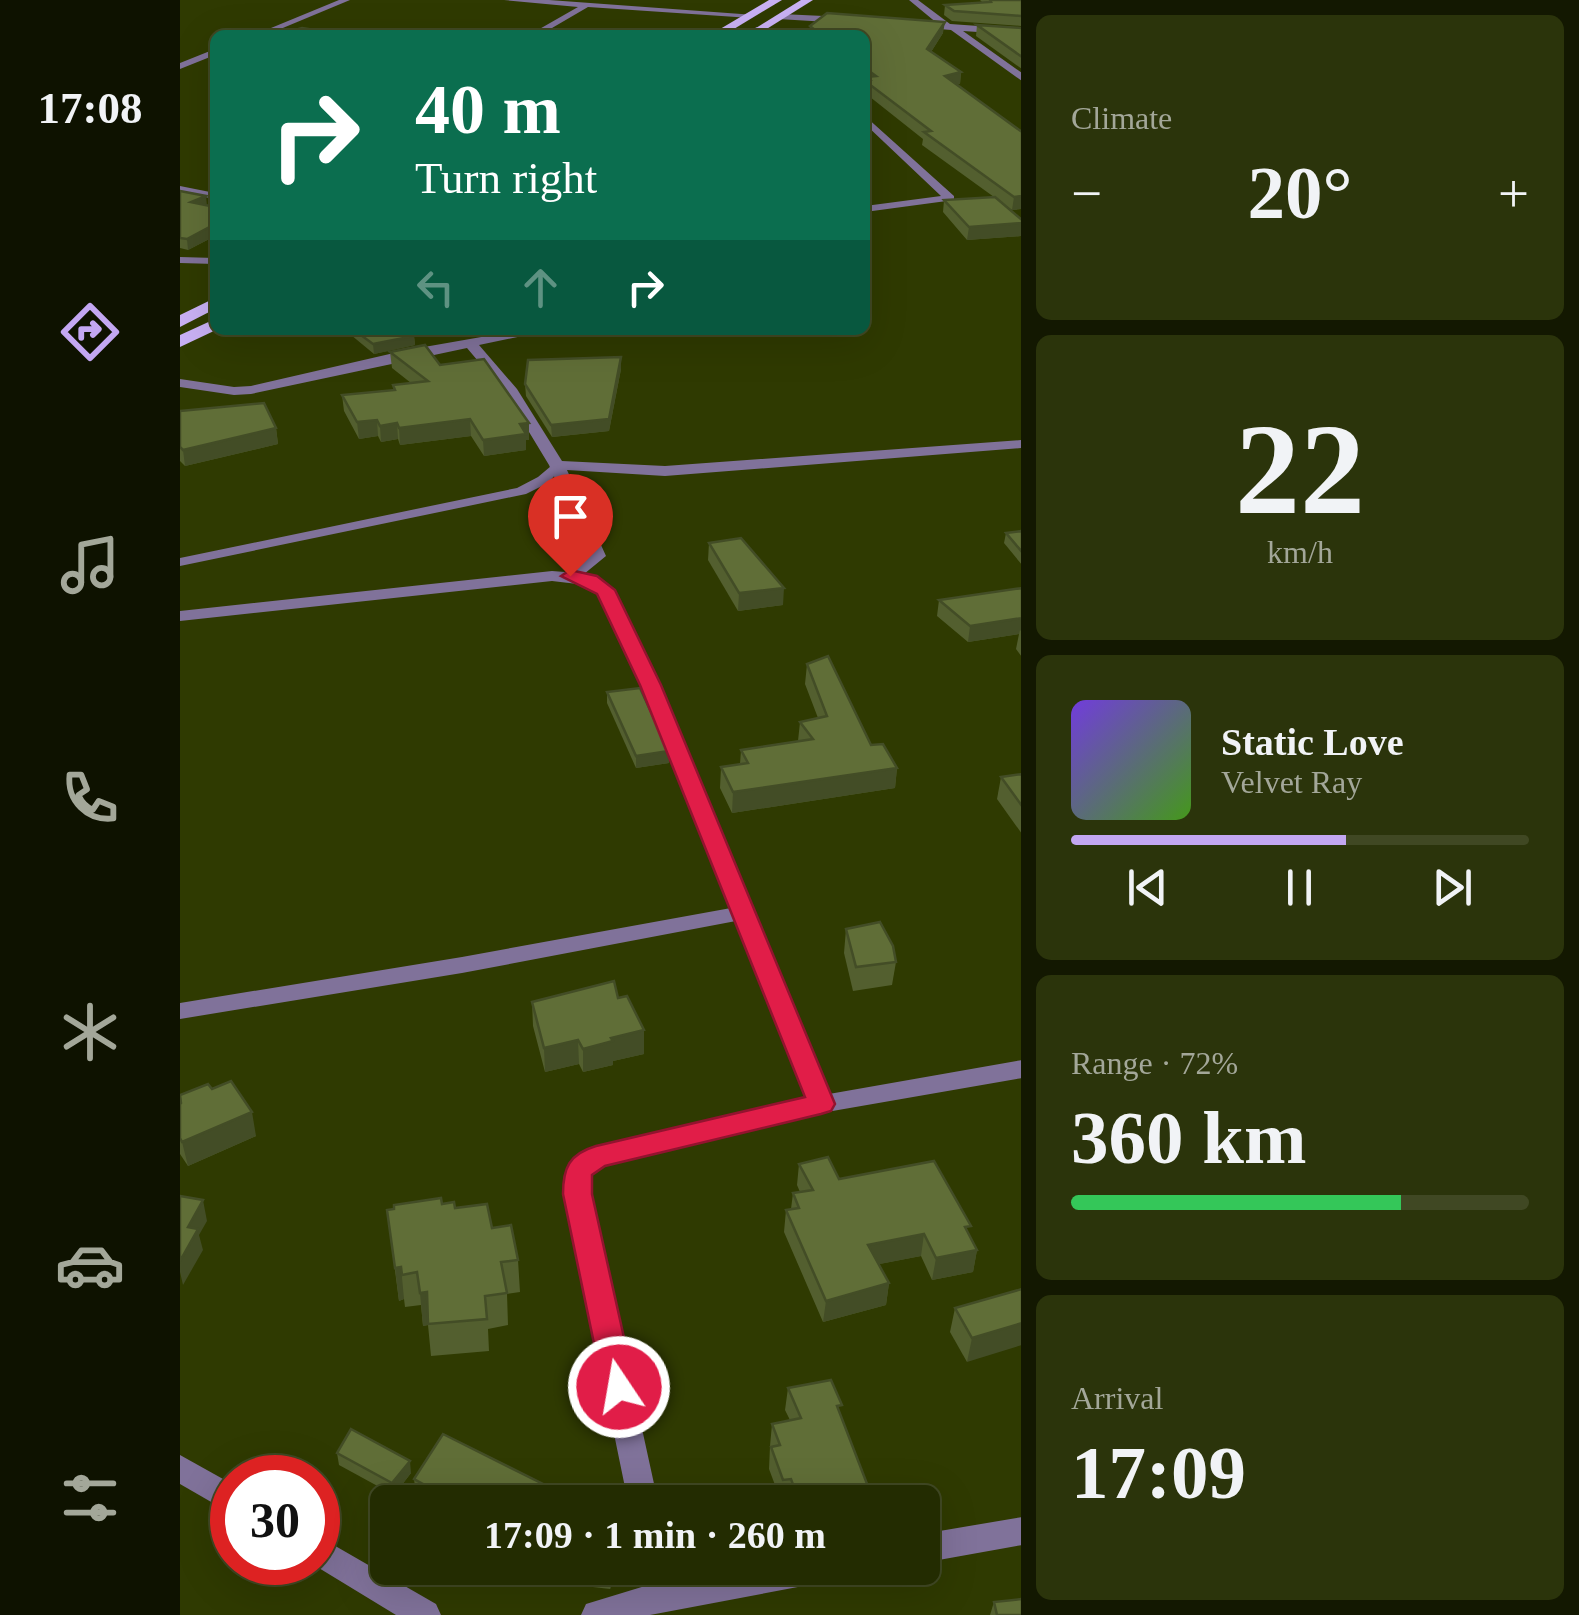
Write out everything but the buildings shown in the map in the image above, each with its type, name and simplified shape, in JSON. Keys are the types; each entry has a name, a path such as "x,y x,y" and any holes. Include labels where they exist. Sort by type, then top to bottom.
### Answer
{"main road":[{"path":"725,30 776,0"},
{"path":"757,30 808,0"},
{"path":"180,322 210,307"},
{"path":"180,342 210,327"}],"street":[{"path":"271,30 346,0"},
{"path":"508,0 751,15"},
{"path":"606,8 621,0"},
{"path":"914,0 1021,77"},
{"path":"543,30 584,7"},
{"path":"781,17 854,21"},
{"path":"900,24 1021,32"},
{"path":"180,66 210,54"},
{"path":"870,124 950,198 870,207"},
{"path":"199,193 210,187"},
{"path":"180,188 210,195"},
{"path":"180,382 250,390 512,335"},
{"path":"468,342 512,392 557,465 598,556 570,576"},
{"path":"557,465 665,472 1021,444"},
{"path":"180,616 570,576 591,580 605,590 650,685 821,1104"},
{"path":"180,1011 462,965 742,913"},
{"path":"639,1485 578,1194 578,1170 596,1157 821,1104 1021,1069"},
{"path":"180,1468 210,1486"},
{"path":"940,1546 1021,1531"},
{"path":"340,1564 424,1615"},
{"path":"597,1615 654,1585"}],"lane":[{"path":"180,260 210,261"},
{"path":"180,562 520,491 543,480 557,465"}],"route":[{"path":"570,576 591,580 605,590 650,685 821,1104 596,1157 578,1170 578,1194 619,1387"}]}
